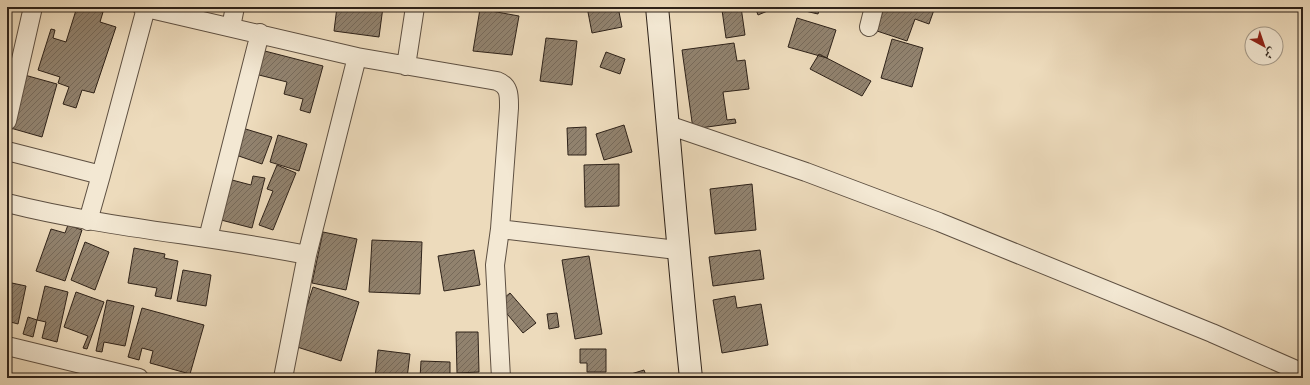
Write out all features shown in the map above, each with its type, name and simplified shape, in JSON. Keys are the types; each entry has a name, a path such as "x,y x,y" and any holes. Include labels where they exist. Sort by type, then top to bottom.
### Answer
{"main road":[{"path":"657,7 668,125 677,250 691,378"}],"street":[{"path":"7,121 33,7"},
{"path":"230,27 235,7"},
{"path":"406,66 415,7"},
{"path":"869,27 874,7"},
{"path":"88,221 144,8 260,33 357,57 497,81 504,84 508,89 510,108 500,229 495,265 501,378"},
{"path":"208,238 260,33"},
{"path":"284,378 307,255 357,57"},
{"path":"668,125 806,172 939,222 1212,333 1303,373"},
{"path":"7,151 101,175"},
{"path":"7,203 88,221 208,238 307,255"},
{"path":"500,229 677,250"},
{"path":"7,346 139,378"}],"building":[{"path":"77,7 86,7 103,12 100,22 116,27 94,93 82,90 76,108 63,104 69,87 58,83 60,77 38,70 51,29 55,30 53,38 66,42"},
{"path":"337,7 383,7 379,37 334,31"},
{"path":"587,7 618,7 622,27 592,33"},
{"path":"741,7 745,35 726,38 722,10"},
{"path":"755,7 777,7 758,15"},
{"path":"788,7 820,7 818,14"},
{"path":"884,7 935,7 929,24 915,19 907,41 877,31"},
{"path":"480,9 519,16 512,55 473,51"},
{"path":"797,18 836,30 827,58 788,47"},
{"path":"546,38 577,41 572,85 540,81"},
{"path":"892,39 923,48 912,87 881,78"},
{"path":"734,43 737,61 745,60 749,89 723,92 727,120 735,119 736,123 693,129 682,50"},
{"path":"257,49 323,66 310,113 300,110 303,99 284,94 287,82 251,73"},
{"path":"606,52 625,59 620,74 600,67"},
{"path":"819,54 871,81 862,96 810,69"},
{"path":"21,74 57,84 42,137 7,127"},
{"path":"624,125 632,152 604,160 596,134"},
{"path":"239,127 272,137 262,164 230,153"},
{"path":"586,127 586,155 568,155 567,128"},
{"path":"278,135 307,144 299,171 270,162"},
{"path":"619,164 619,206 585,207 584,165"},
{"path":"277,165 296,173 273,230 259,225 273,191 267,189"},
{"path":"253,176 265,178 252,228 221,220 232,180 251,185"},
{"path":"752,184 756,230 715,234 710,189"},
{"path":"68,225 82,230 65,281 36,271 51,229 65,233"},
{"path":"323,232 357,239 346,290 312,283"},
{"path":"372,240 422,242 420,294 369,292"},
{"path":"85,242 109,252 95,290 71,280"},
{"path":"134,248 165,254 164,258 178,261 171,299 155,296 157,288 128,283"},
{"path":"474,250 480,285 444,291 438,256"},
{"path":"760,250 764,279 713,286 709,257"},
{"path":"589,256 602,334 575,339 562,260"},
{"path":"183,270 211,275 206,306 177,301"},
{"path":"7,282 26,286 18,324 7,321"},
{"path":"45,286 68,292 57,342 42,338 46,322 37,320"},
{"path":"313,287 359,302 341,361 294,346"},
{"path":"76,292 104,302 87,349 83,348 88,336 64,327"},
{"path":"510,293 536,323 523,333 498,303"},
{"path":"735,296 737,308 761,304 768,345 722,353 713,300"},
{"path":"107,300 134,306 125,346 104,342 102,352 96,351"},
{"path":"142,308 204,325 190,374 150,363 153,351 142,348 139,360 128,357"},
{"path":"557,313 559,327 549,329 547,314"},
{"path":"28,317 37,320 33,337 23,334"},
{"path":"456,332 478,332 479,372 457,373"},
{"path":"580,349 606,349 606,372 587,372 587,363 580,363"},
{"path":"378,350 410,354 407,378 375,378"},
{"path":"421,361 450,362 450,378 420,378"},
{"path":"644,370 647,378 618,378"}]}
